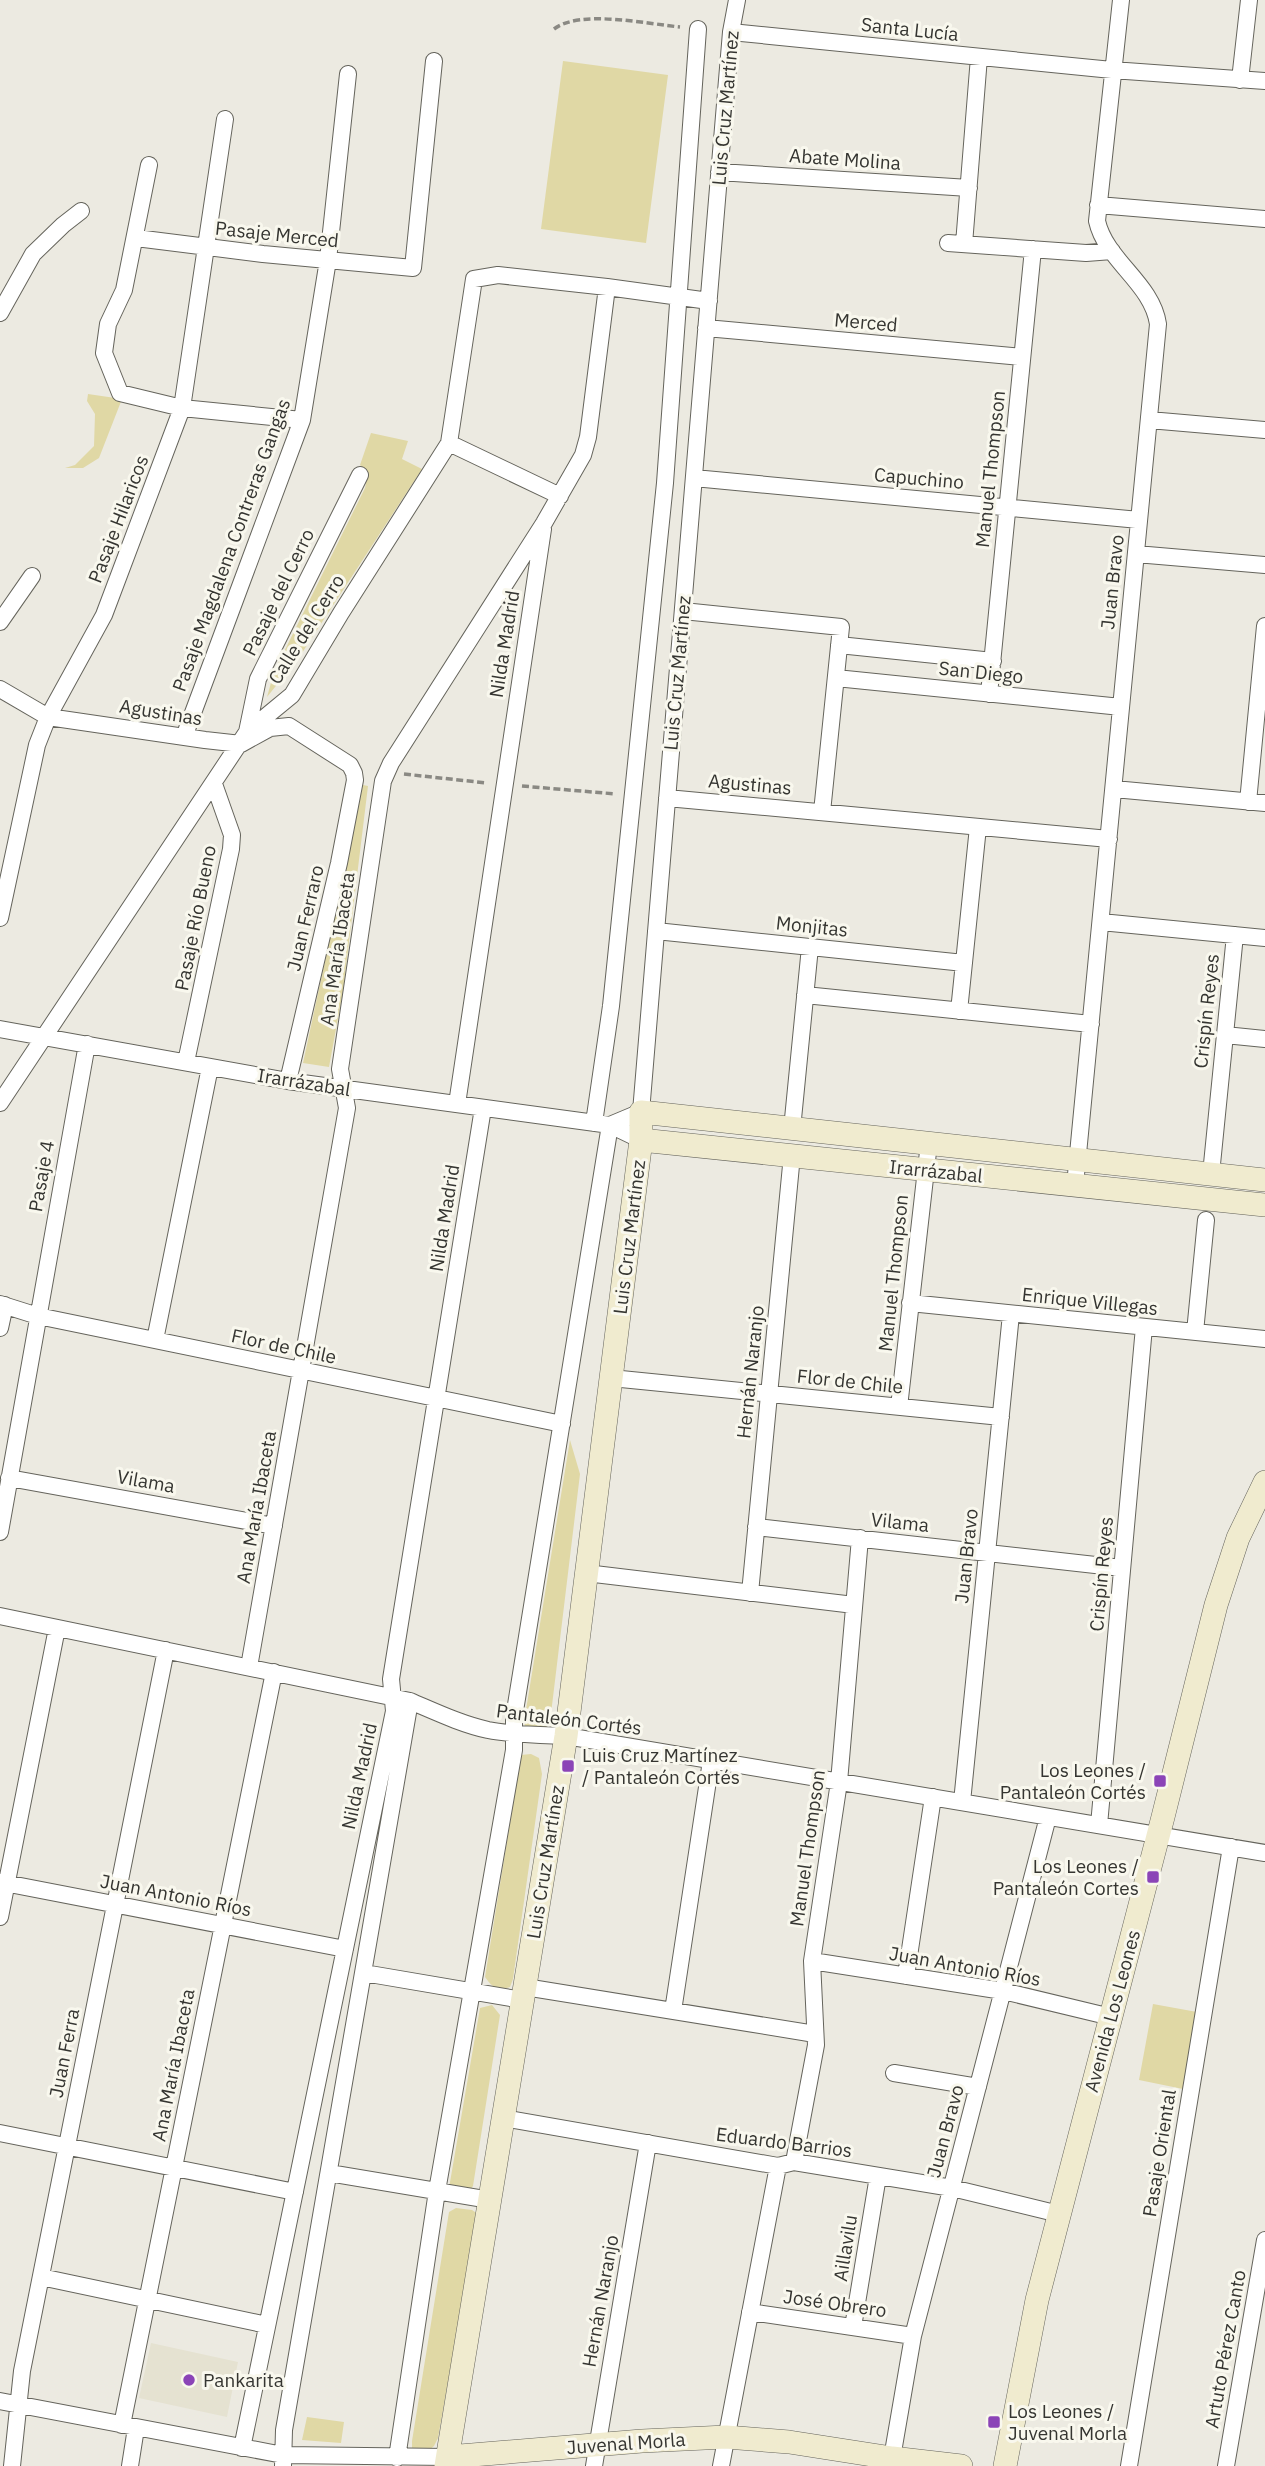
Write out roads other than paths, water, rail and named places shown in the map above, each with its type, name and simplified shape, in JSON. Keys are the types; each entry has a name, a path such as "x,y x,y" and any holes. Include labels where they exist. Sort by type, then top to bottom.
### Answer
{"street":[{"name":"Luis Cruz Martínez","path":"447,2461 566,1736 641,1140 641,1112 719,172 731,32 737,0"},
{"name":"Juan Bravo","path":"1075,1185 1157,332 1157,316 1149,300 1111,251 1099,229 1098,205 1121,0"},
{"path":"1240,80 1249,0"},
{"name":"Luis Cruz Martínez","path":"397,2458 437,2191 514,1750 514,1717 562,1424 602,1124 611,1006 665,483 698,29"},
{"name":"Santa Lucía","path":"731,32 1112,70 1265,81"},
{"path":"979,57 969,188 956,243 1086,253 1111,251"},
{"name":"Pasaje Merced","path":"136,238 413,268 434,61"},
{"name":"Pasaje Magdalena Contreras Gangas","path":"184,737 302,420 328,260 348,74"},
{"name":"Pasaje Hilaricos","path":"0,918 37,745 48,717 104,615 182,408 225,119"},
{"path":"149,165 124,290 108,324 104,353 120,393 182,408 302,420"},
{"name":"Abate Molina","path":"719,172 969,188"},
{"path":"1098,205 1265,219"},
{"path":"0,313 33,254 81,211"},
{"name":"Manuel Thompson","path":"989,694 1033,249"},
{"name":"Calle del Cerro","path":"0,1103 244,738 292,695 449,443 474,279 498,275 607,287"},
{"path":"607,287 709,301"},
{"name":"Ana María Ibaceta","path":"249,1667 347,1108 341,1069 380,794 387,772 544,523 583,455 588,437 607,287"},
{"name":"Merced","path":"706,328 1023,357"},
{"path":"1149,420 1265,430"},
{"path":"449,443 560,496"},
{"name":"Pasaje del Cerro","path":"244,738 258,679 360,475"},
{"name":"Capuchino","path":"694,478 1139,520"},
{"name":"Nilda Madrid","path":"457,1104 544,523"},
{"path":"1136,554 1265,565"},
{"path":"0,622 32,576"},
{"path":"683,611 841,627 822,812"},
{"path":"1248,802 1265,626"},
{"name":"San Diego","path":"839,645 993,661"},
{"name":"San Diego","path":"836,678 1121,707"},
{"name":"Agustinas","path":"0,689 48,717 184,737 244,738"},
{"name":"Juan Ferraro","path":"244,738 271,728 289,726 350,765 355,780 344,840 288,1081"},
{"name":"Pasaje Río Bueno","path":"186,1062 231,849 232,835 214,784"},
{"path":"1114,789 1265,803"},
{"name":"Agustinas","path":"667,798 1109,839"},
{"path":"959,1011 978,827"},
{"path":"1101,922 1265,938"},
{"name":"Monjitas","path":"656,931 964,963"},
{"name":"Crispín Reyes","path":"1211,1174 1235,935"},
{"path":"792,1129 810,947"},
{"path":"805,995 1091,1024"},
{"name":"Irarrázabal","path":"0,1029 288,1081 602,1124 641,1140 1265,1206"},
{"path":"1225,1035 1265,1039"},
{"name":"Pasaje 4","path":"38,1316 87,1044"},
{"path":"155,1340 210,1066"},
{"name":"Nilda Madrid","path":"242,2448 394,1712 391,1679 483,1108"},
{"name":"Irarrázabal","path":"602,1124 641,1112 1265,1180"},
{"name":"Manuel Thompson","path":"899,1407 929,1143"},
{"name":"Hernán Naranjo","path":"750,1593 792,1156"},
{"path":"1195,1332 1206,1220"},
{"name":"Enrique Villegas","path":"911,1303 1265,1339"},
{"path":"0,1328 2,1305"},
{"name":"Flor de Chile","path":"2,1305 38,1316 562,1424"},
{"name":"Juan Bravo","path":"962,1802 1011,1314"},
{"path":"0,1532 38,1316"},
{"name":"Crispín Reyes","path":"1099,1825 1144,1327"},
{"name":"Flor de Chile","path":"611,1378 1001,1418"},
{"name":"Vilama","path":"9,1478 274,1526"},
{"name":"Avenida Los Leones","path":"1005,2466 1028,2344 1059,2214 1216,1605 1238,1538 1265,1482"},
{"name":"Vilama","path":"756,1527 1122,1568"},
{"name":"Manuel Thompson","path":"794,2162 814,2055 812,1961 839,1782 860,1538"},
{"path":"586,1573 854,1605"},
{"name":"Pantaleón Cortés","path":"0,1616 410,1701 461,1722 514,1734 566,1736 1265,1853"},
{"path":"0,1917 3,1882 57,1628"},
{"name":"Juan Ferra","path":"12,2466 22,2371 166,1650"},
{"name":"Ana María Ibaceta","path":"130,2466 129,2427 147,2300 274,1672"},
{"name":"Nilda Madrid","path":"283,2460 284,2430 410,1701"},
{"path":"673,2011 711,1761"},
{"path":"906,1976 933,1797"},
{"name":"Juan Bravo","path":"892,2458 914,2336 1048,1817"},
{"name":"Pasaje Oriental","path":"1129,2466 1231,1847"},
{"name":"Juan Antonio Ríos","path":"3,1882 345,1949"},
{"name":"Juan Antonio Ríos","path":"812,1961 1003,1991 1111,2017"},
{"path":"363,1973 472,1992 524,1994 673,2011 815,2034"},
{"path":"894,2073 978,2087"},
{"name":"Eduardo Barrios","path":"503,2118 778,2166 794,2162 952,2188 1059,2214"},
{"path":"0,2133 295,2192"},
{"name":"Hernán Naranjo","path":"596,2456 648,2143"},
{"path":"721,2466 778,2166"},
{"path":"329,2173 489,2200"},
{"name":"Aillavilu","path":"853,2327 878,2176"},
{"name":"Artuto Pérez Canto","path":"1226,2466 1265,2240"},
{"path":"41,2277 267,2325"},
{"name":"José Obrero","path":"750,2312 914,2336"},
{"name":"Juvenal Morla","path":"0,2401 242,2448 283,2460 397,2458 447,2461 596,2456 726,2437 789,2442 961,2466"}],"place":[{"name":"Luis Cruz Martínez / Pantaleón Cortés","path":"568,1766"},
{"name":"Los Leones / Pantaleón Cortés","path":"1160,1781"},
{"name":"Los Leones / Pantaleón Cortes","path":"1153,1877"},
{"name":"Pankarita","path":"189,2380"},
{"name":"Los Leones / Juvenal Morla","path":"994,2422"}]}
